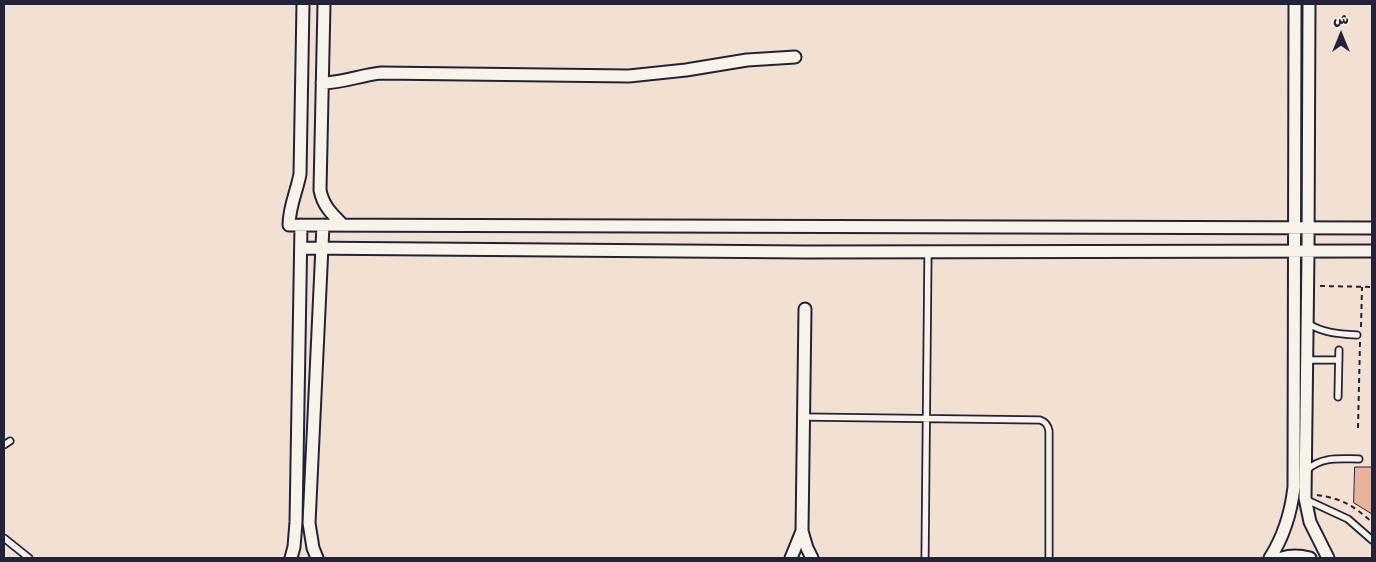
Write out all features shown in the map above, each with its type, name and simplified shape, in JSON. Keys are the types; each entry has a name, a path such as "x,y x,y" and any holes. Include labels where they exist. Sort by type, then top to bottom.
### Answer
{"street":[{"path":"303,4 300,174 296,193 290,208 289,225 1372,228"},
{"path":"324,4 320,190 326,208 343,225"},
{"path":"1270,558 1280,542 1287,524 1294,488 1295,4"},
{"path":"1309,4 1305,495 1310,522 1328,558"},
{"path":"322,83 381,73 629,76 686,70 747,60 795,57"},
{"path":"291,558 296,522 300,248 302,225"},
{"path":"317,558 311,542 309,523 323,225"},
{"path":"300,248 928,252 1371,252"},
{"path":"805,310 802,531 812,558"},
{"path":"791,558 802,531"},
{"path":"1282,558 1304,556 1310,558"}],"lane":[{"path":"925,558 928,252"},
{"path":"1307,323 1330,333 1357,335"},
{"path":"1338,397 1339,350"},
{"path":"1307,360 1339,360"},
{"path":"804,417 1040,420 1047,424 1049,431 1049,558"},
{"path":"1305,472 1311,466 1324,460 1359,459"},
{"path":"1305,495 1311,502 1348,519 1372,540"},
{"path":"4,538 29,558"}],"path":[{"path":"1308,286 1372,287"},
{"path":"1358,428 1362,287"},
{"path":"1305,495 1328,497 1348,503 1372,522"}],"building":[{"path":"1355,467 1372,467 1372,514 1354,503"}]}
